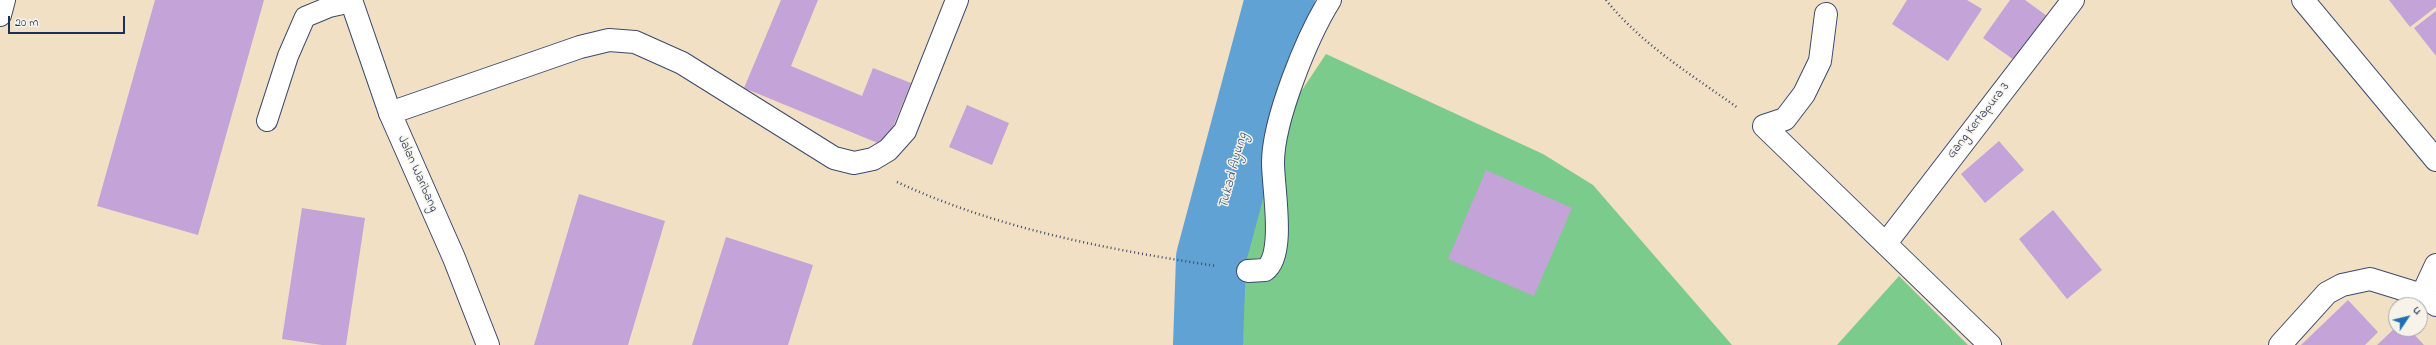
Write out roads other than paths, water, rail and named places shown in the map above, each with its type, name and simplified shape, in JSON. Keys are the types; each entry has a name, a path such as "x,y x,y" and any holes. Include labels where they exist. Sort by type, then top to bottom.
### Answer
{"street":[{"path":"0,15 4,0"},
{"path":"390,113 580,47 610,40 635,42 682,64 834,158 854,163 873,159 888,150 905,131 957,0"},
{"path":"1248,270 1265,270 1273,261 1277,243 1273,162 1283,107 1317,21 1330,0"},
{"name":"Gang Kertapura 3","path":"1886,243 2073,0"},
{"path":"2303,0 2436,160"},
{"name":"Jalan Waribang","path":"352,1 390,113 454,258 488,345"},
{"path":"1826,14 1820,61 1804,94 1785,118 1764,126 1990,345"},
{"path":"2280,345 2327,293 2342,285 2370,279 2429,300 2436,265"}],"lane":[{"path":"267,121 288,56 305,16 329,7 352,1"}],"waterway":[{"name":"Tukad Ayung","path":"1208,345 1211,258 1280,0"}]}
